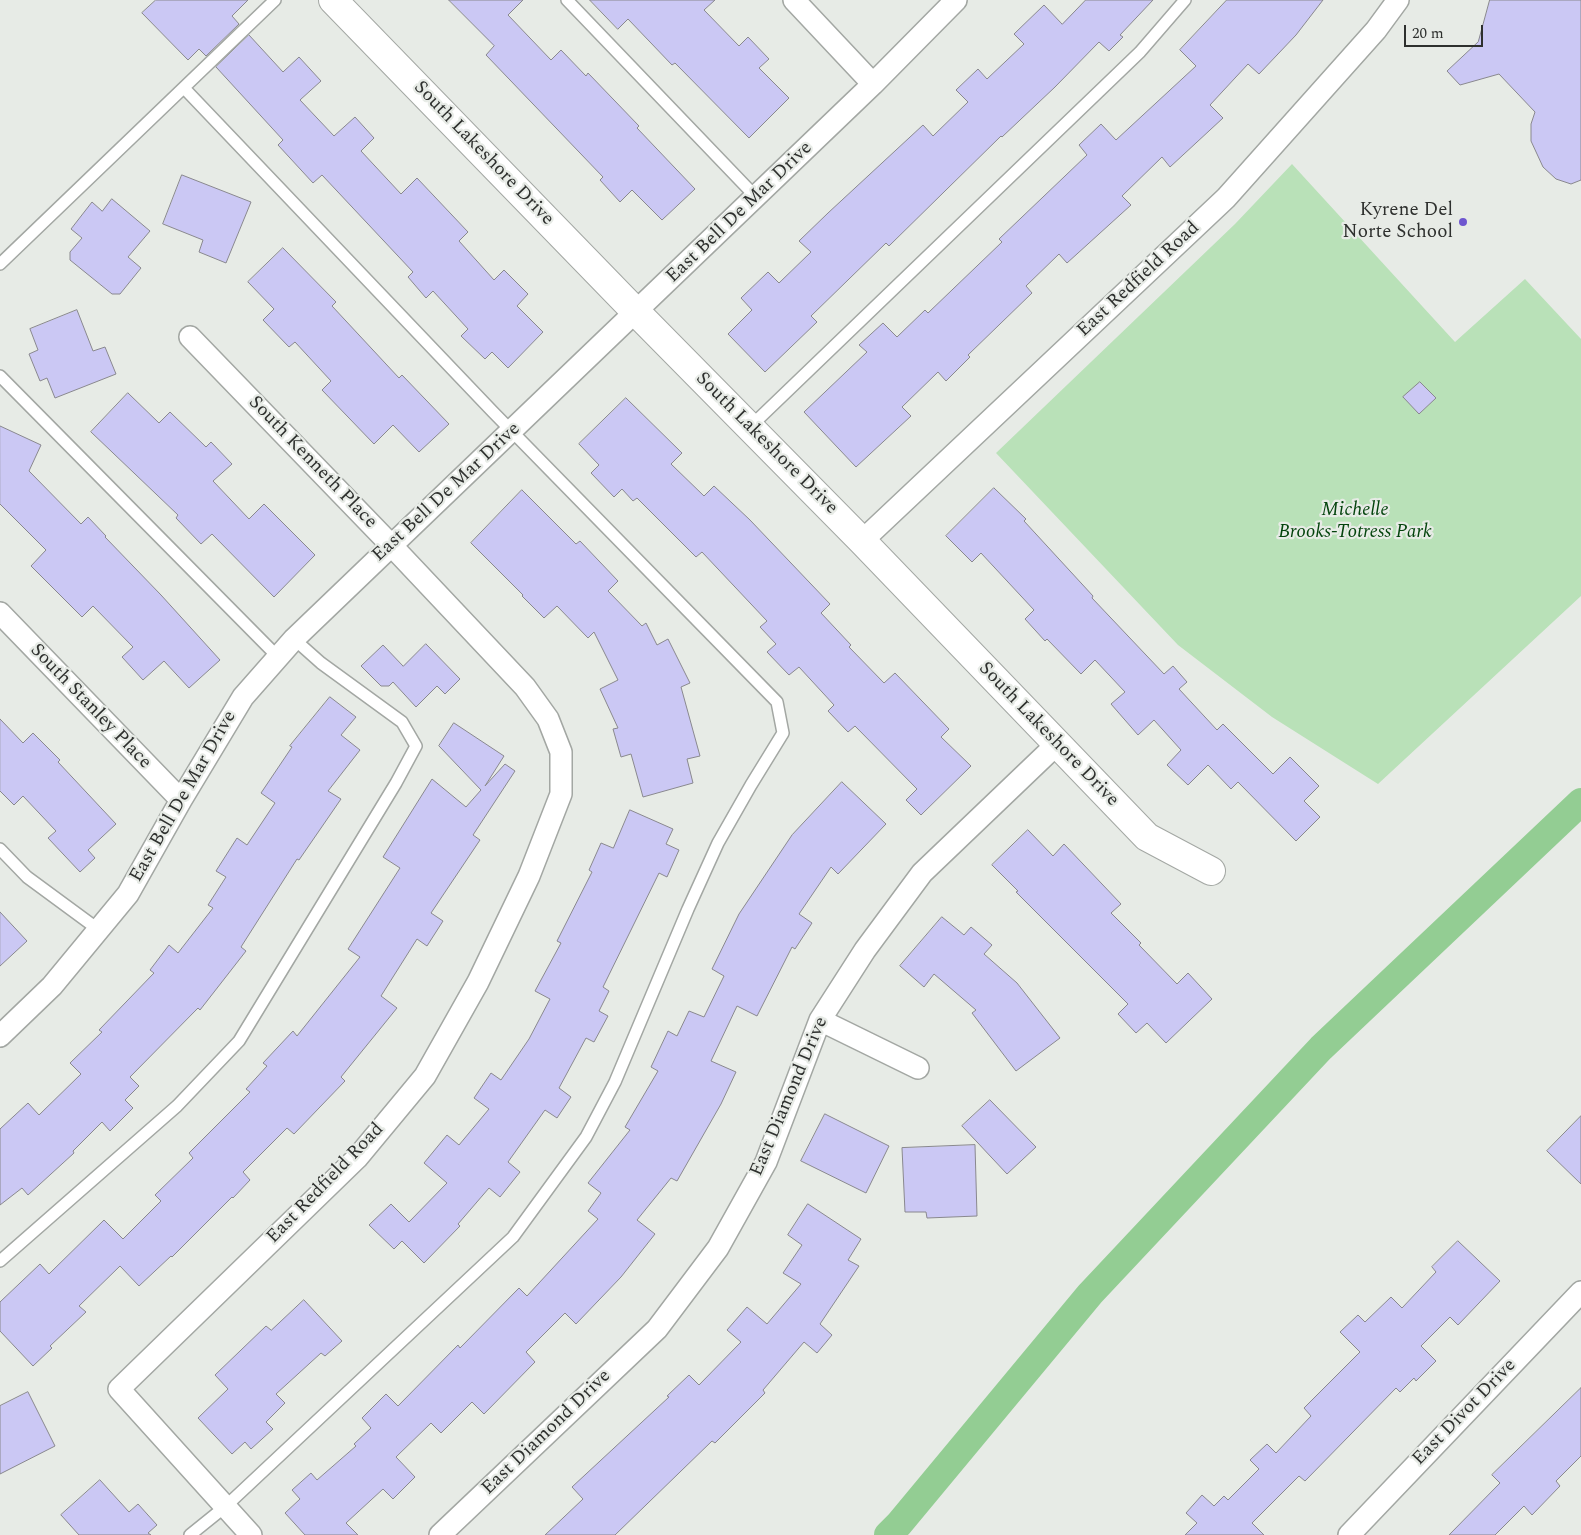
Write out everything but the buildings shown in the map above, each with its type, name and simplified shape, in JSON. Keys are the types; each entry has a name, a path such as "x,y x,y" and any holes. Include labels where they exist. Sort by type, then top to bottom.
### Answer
{"street":[{"name":"South Lakeshore Drive","path":"333,0 862,541 1147,838 1211,871"},
{"path":"794,0 873,84"},
{"name":"East Bell De Mar Drive","path":"0,1036 52,986 128,894 242,697 278,657 392,545 873,84 956,0"},
{"name":"East Redfield Road","path":"862,541 1226,198 1376,30 1398,0"},
{"name":"South Kenneth Place","path":"190,337 392,545 526,687 548,719 561,752"},
{"name":"South Stanley Place","path":"0,613 181,800"},
{"name":"East Diamond Drive","path":"440,1535 657,1329 718,1248 766,1162 820,1020 865,950 922,873 1057,744"},
{"name":"East Redfield Road","path":"226,1506 119,1389 357,1158 425,1076 478,982 529,876 561,794 561,752"},
{"path":"820,1020 918,1068"},
{"name":"East Divot Drive","path":"1349,1535 1581,1292"},
{"path":"226,1506 251,1535"}],"lane":[{"path":"0,264 275,0"},
{"path":"567,0 756,197"},
{"path":"750,427 1140,52 1184,0"},
{"path":"184,88 512,431 777,702 783,733 718,843 615,1082 586,1137 513,1237 226,1506 190,1535"},
{"path":"0,376 278,657"},
{"path":"0,1261 177,1106 238,1041 396,783 416,746 402,722 321,663 294,640"},
{"path":"0,849 27,876 99,930"}],"green space":[{"name":"Michelle Brooks-Totress Park","path":"1292,164 1455,342 1525,279 1581,339 1581,596 1378,784 1272,717 1178,645 996,453 1235,224"}],"waterway":[{"path":"888,1535 1090,1294 1321,1048 1581,802"}],"place":[{"name":"Kyrene Del Norte School","path":"1463,222"}]}
